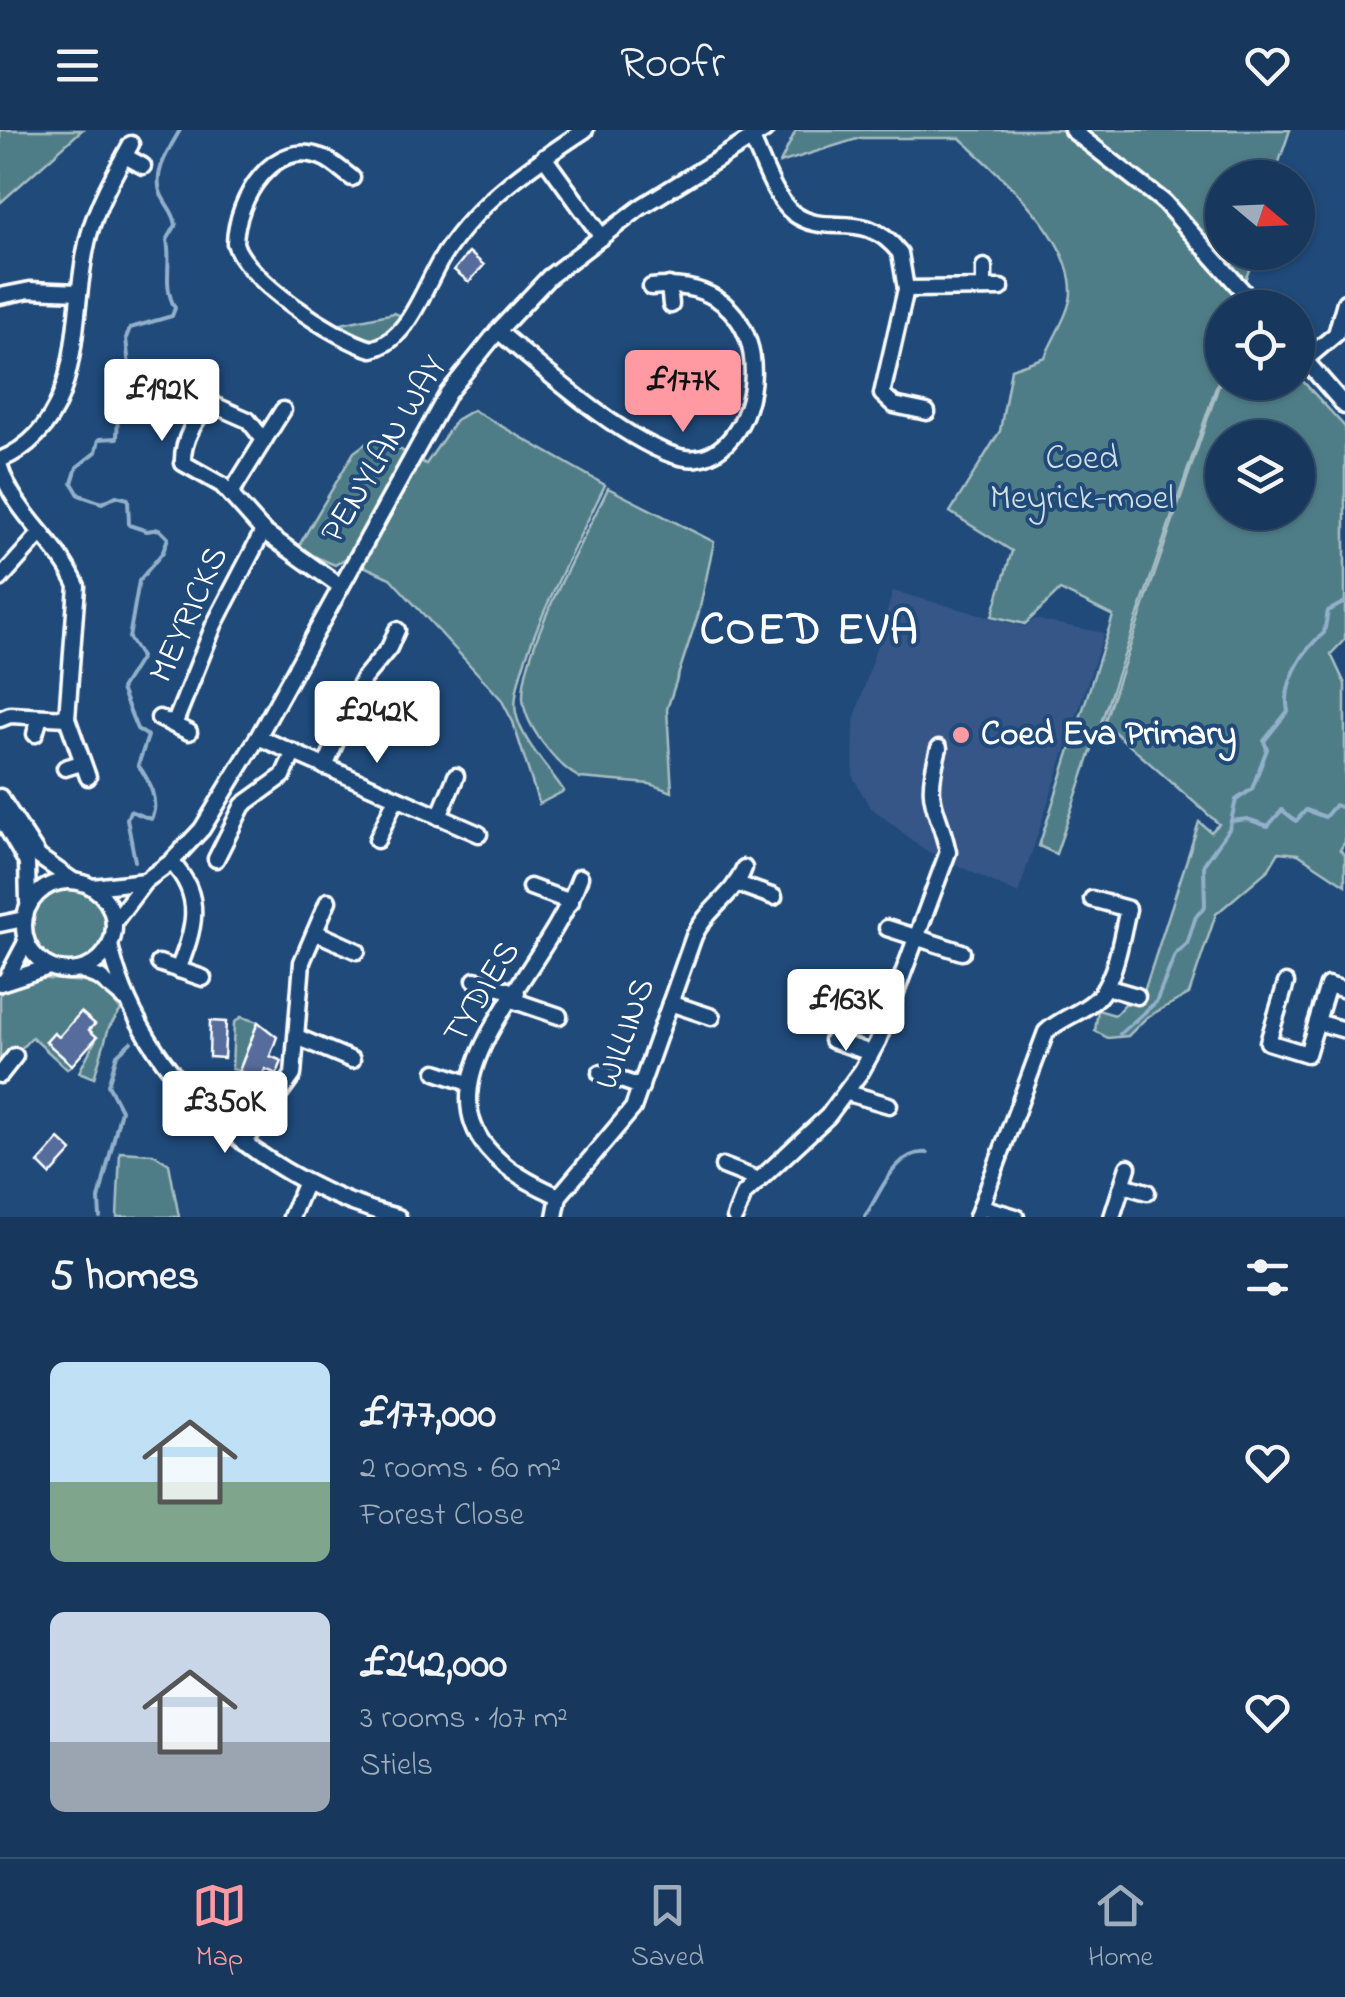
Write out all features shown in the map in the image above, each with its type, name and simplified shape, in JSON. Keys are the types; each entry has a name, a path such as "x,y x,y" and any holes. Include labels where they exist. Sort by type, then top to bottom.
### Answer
{"street":[{"path":"352,178 314,156 278,161 250,190 235,243 252,274 347,338 372,349 396,338 443,256 481,208 585,130"},
{"path":"1072,130 1092,141 1164,202 1242,290"},
{"path":"758,134 787,207 804,220 865,226 878,232 900,253 906,289 882,387 886,401 918,405"},
{"name":"PENYLAN WAY","path":"114,922 145,881 172,862 202,829 258,737 448,394 498,331 549,277 602,237 758,134"},
{"path":"65,768 84,770 67,718 76,586 68,567 9,493 0,464 38,434 58,404 72,355 92,225 128,150 144,166"},
{"path":"544,157 602,237"},
{"path":"984,267 984,288"},
{"path":"669,285 671,305"},
{"path":"498,331 622,426 678,456 702,457 727,443 746,413 753,382 750,354 728,307 702,288 650,287"},
{"path":"906,289 1002,288"},
{"path":"0,296 30,290 79,292"},
{"path":"1315,347 1336,334 1345,302"},
{"path":"1315,372 1345,406"},
{"name":"MEYRICKS","path":"264,440 248,420 214,406 202,414 187,438 184,462 232,493 263,531 340,586"},
{"path":"232,493 283,410"},
{"name":"MEYRICKS","path":"174,725 214,625 263,531"},
{"path":"0,578 41,532"},
{"path":"325,766 362,679 390,648 397,630"},
{"path":"352,704 388,720"},
{"path":"34,734 40,718"},
{"path":"0,719 67,718"},
{"path":"158,718 188,732"},
{"path":"258,737 479,834"},
{"path":"735,1217 744,1194 848,1093 872,1053 948,852 931,808 931,778 940,748"},
{"path":"216,860 243,805 284,776 294,752"},
{"path":"438,817 456,776"},
{"path":"0,796 38,856 72,880 93,887 105,899 114,922 110,945 125,998"},
{"path":"377,840 396,798"},
{"path":"0,816 27,864 31,889 25,913 26,942 4,980"},
{"path":"172,862 186,879 196,908 178,970"},
{"name":"WILLINS","path":"555,1217 559,1196 633,1108 704,916 738,884 744,868"},
{"name":"TYDIES","path":"559,1196 514,1176 490,1157 470,1117 468,1082 479,1048 515,997 571,902 580,877"},
{"path":"0,924 25,913 50,884 72,880"},
{"name":"PENYLAN WAY","path":"93,887 145,881"},
{"path":"738,884 774,897"},
{"path":"530,887 571,902"},
{"path":"1016,1217 980,1212 1046,1032 1060,1018 1097,999 1106,986 1128,909 1092,899"},
{"path":"244,1143 293,1075 302,962 328,902"},
{"path":"886,928 962,952"},
{"path":"315,932 357,950"},
{"path":"26,942 49,967"},
{"path":"79,970 97,961 110,945"},
{"path":"159,963 203,978"},
{"path":"4,980 49,967 79,970 100,978 125,998 190,1091 244,1143 305,1184 339,1200 398,1217"},
{"path":"475,980 559,1016"},
{"path":"1286,983 1268,1042 1308,1054 1328,985 1345,990"},
{"path":"1106,986 1137,996"},
{"path":"670,1003 712,1017"},
{"path":"1317,1022 1345,1030"},
{"path":"297,1037 352,1060"},
{"path":"832,1040 872,1053"},
{"path":"0,1076 15,1056"},
{"path":"436,1072 468,1082"},
{"path":"600,1073 642,1087"},
{"path":"848,1093 889,1104"},
{"path":"722,1166 760,1180"},
{"path":"1112,1217 1128,1167"},
{"path":"291,1217 305,1184"},
{"path":"1122,1185 1147,1192"}],"shaded area":[{"name":"Coed Eva Primary","path":"893,591 1026,627 1034,619 1104,633 1018,894 925,850 869,806 853,777 854,721"}],"green space":[{"path":"0,130 82,130 0,203"},
{"name":"Coed Meyrick-moel","path":"796,130 1290,130 1280,160 1205,160 1205,270 1249,270 1241,290 1205,290 1205,400 1212,400 1056,854 1039,846 1113,616 1060,590 1025,624 992,616 1012,551 950,512 1000,431 1011,369 1045,357 1065,316 1071,292 1068,270 1046,227 1030,207 960,138 860,138 780,163"},
{"path":"394,313 402,316 398,327 392,335 376,341 358,336 341,324"},
{"path":"1315,394 1345,427 1345,639 1331,654 1345,684 1345,842 1340,850 1345,854 1345,885 1298,854 1279,852 1269,869 1216,914 1189,994 1147,1017 1128,1036 1108,1038 1095,1031 1098,1010 1115,1015 1125,1004 1141,1001 1199,822 1211,832 1219,824 1104,723 1205,426 1205,530 1315,530 1315,420 1207,420 1214,400 1315,400"},
{"path":"473,410 605,485 535,634 516,693 519,723 564,791 539,804 513,722 501,699 390,578 346,558 335,565 297,549 354,452 376,436 426,464 456,420"},
{"path":"608,488 714,542 699,612 667,709 672,792 650,784 580,778 543,743 525,708 523,697 533,649 556,592"},
{"path":"70,887 97,898 108,925 97,952 70,963 43,952 32,925 43,898"},
{"path":"37,978 97,983 121,1010 109,1027 94,1078 79,1072 97,1037 89,1030 95,1024 46,1042 72,1065 67,1069 32,1037 0,1071 0,994 10,984"},
{"path":"241,1017 258,1022 239,1071 232,1069 234,1023"},
{"path":"120,1152 153,1154 169,1164 179,1217 117,1217"}],"building":[{"path":"469,252 484,265 469,282 454,270"},
{"path":"81,1012 95,1024 89,1030 97,1037 72,1065 46,1042 54,1033 59,1037"},
{"path":"210,1021 226,1022 224,1058 209,1057"},
{"path":"258,1022 277,1037 270,1056 282,1061 277,1074 265,1069 261,1080 239,1071"},
{"path":"59,1139 72,1151 50,1175 38,1163"}],"waterway":[{"path":"135,861 127,819 130,811 151,819 154,799 138,765 148,736 137,729 121,689 141,657 129,638 139,581 163,552 168,538 159,529 147,531 129,525 128,499 116,496 102,503 79,495 72,483 77,467 96,452 99,439 117,438 118,413 132,395 126,338 130,328 172,316 175,308 168,283 167,240 176,225 161,194 159,178 163,161 180,130"},
{"path":"1120,1034 1156,1002 1175,955 1187,944 1196,916 1205,907 1204,864 1229,829 1236,800 1252,789 1267,749 1264,741 1288,711 1288,690 1296,668 1324,633 1328,611 1345,602"},
{"path":"1231,821 1247,819 1268,826 1282,810 1296,821 1306,810 1325,817 1335,805 1345,809"},
{"path":"100,1217 99,1199 121,1110 108,1085 117,1055 131,1042"},
{"path":"865,1217 898,1165 906,1158 928,1153"}],"place":[{"name":"Coed Eva Primary","path":"961,735"}],"district":[{"name":"COED EVA","path":"810,632"}]}
